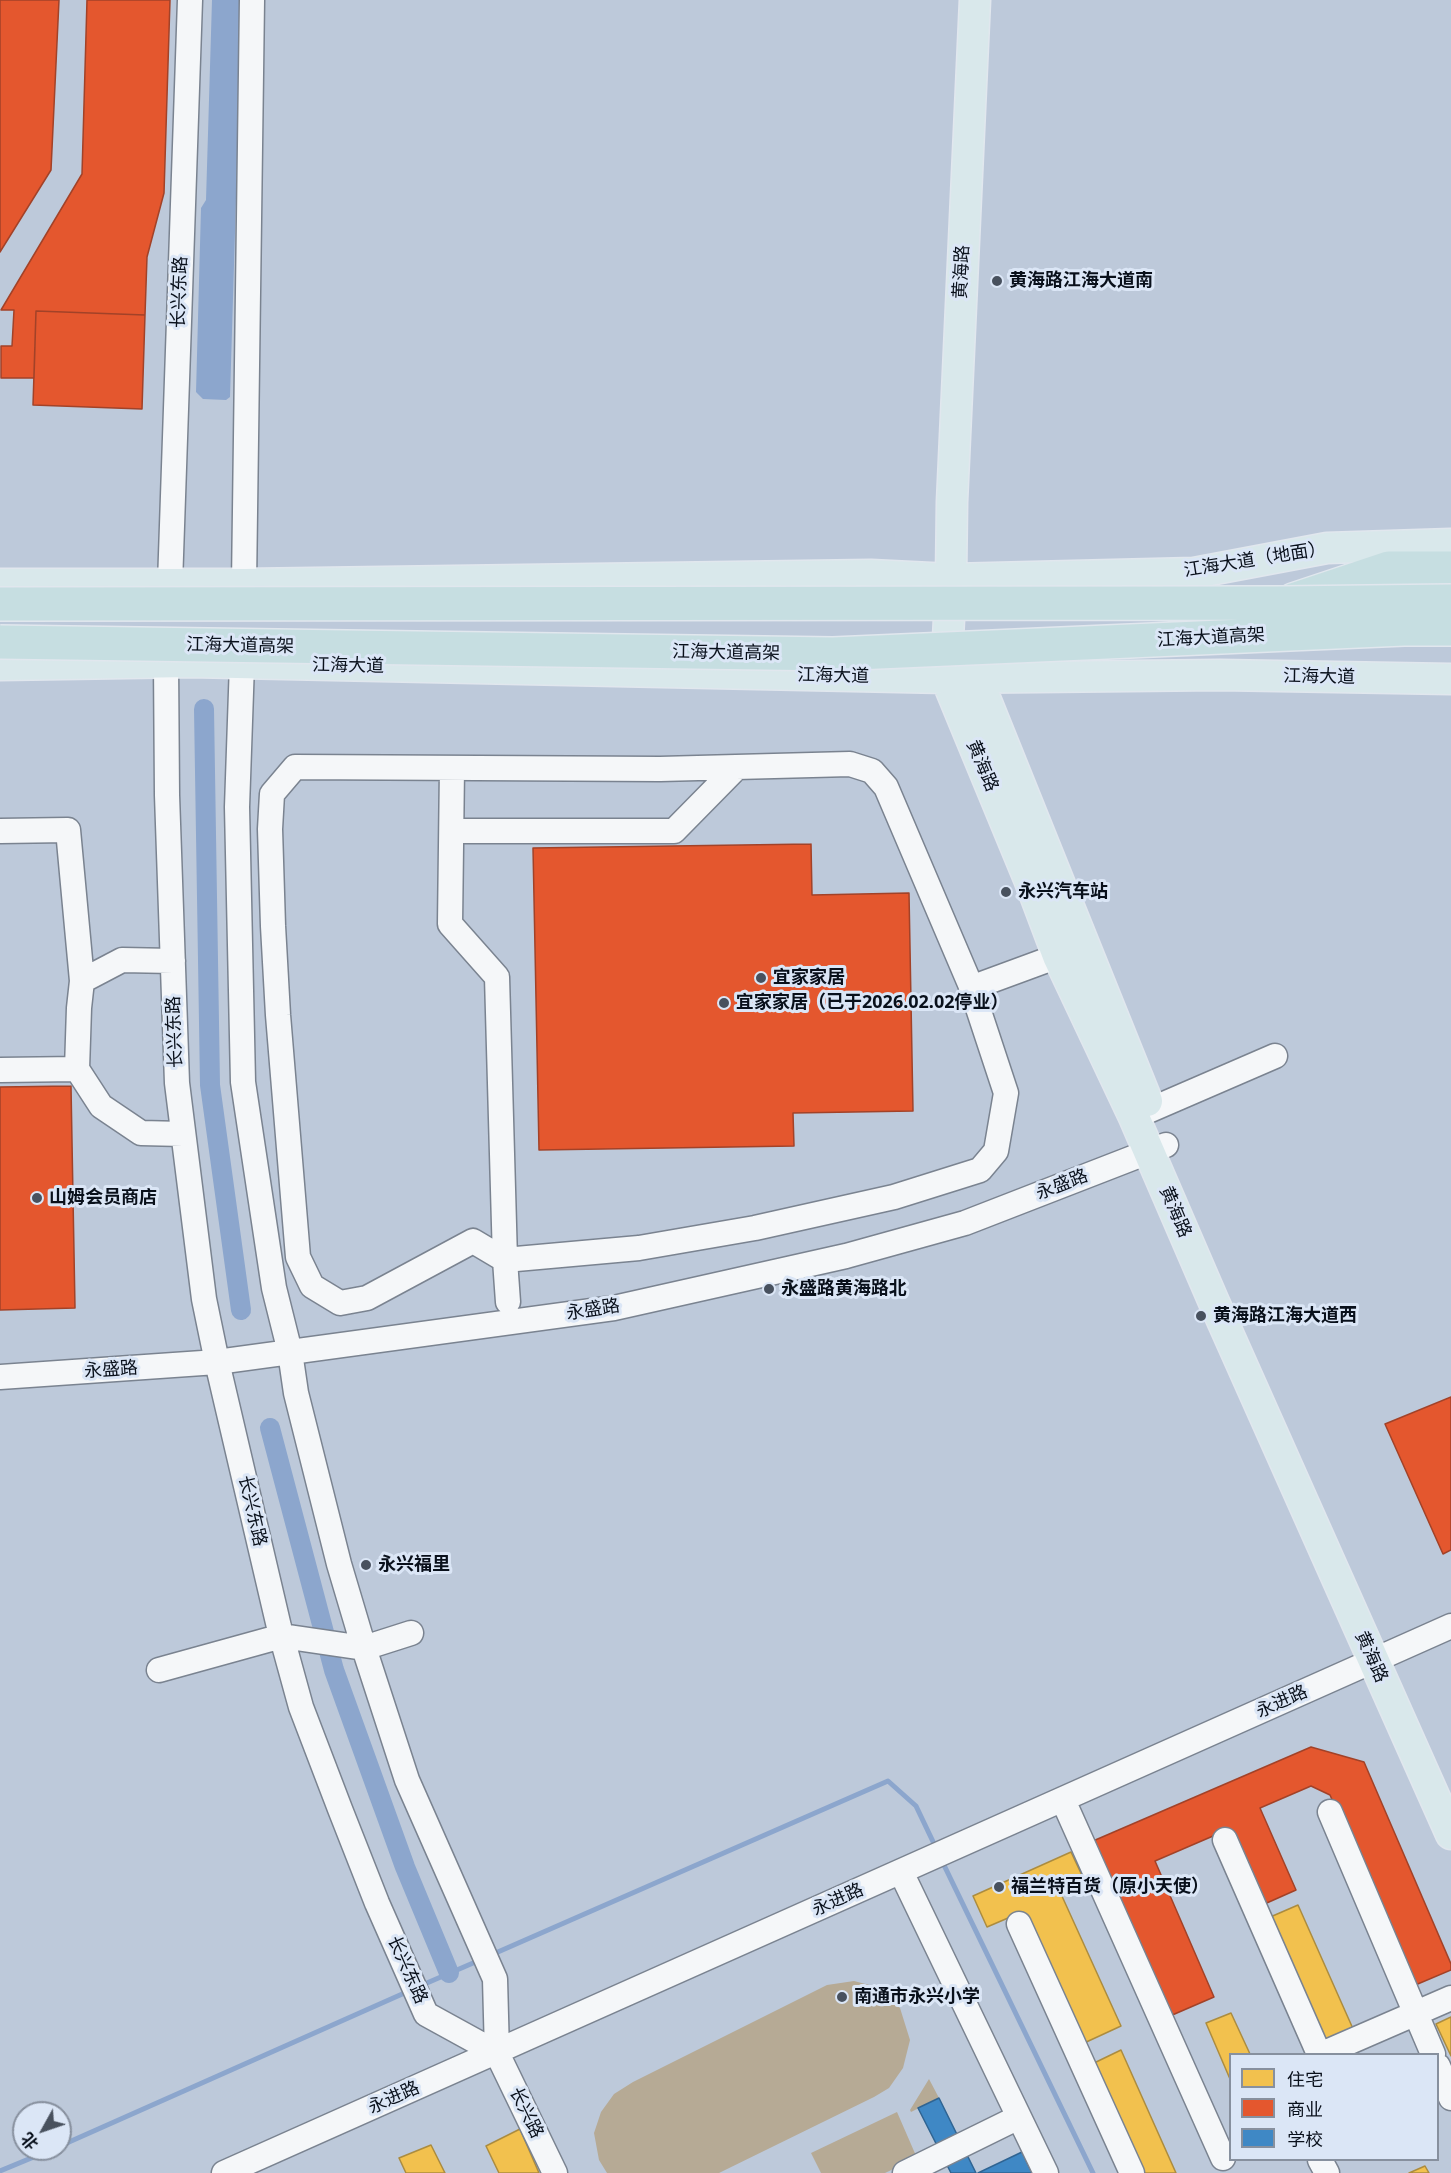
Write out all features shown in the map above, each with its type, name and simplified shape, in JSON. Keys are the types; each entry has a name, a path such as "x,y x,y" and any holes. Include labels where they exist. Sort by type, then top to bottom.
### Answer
{"highway":[{"path":"1283,603 1389,568 1451,567"},
{"name":"江海大道高架","path":"0,604 1451,601"},
{"path":"1404,629 1451,638"},
{"name":"江海大道高架","path":"0,642 833,654 1404,629 1451,629"}],"main road":[{"name":"黄海路","path":"975,0 946,678 1029,879 1058,956 1142,1114"},
{"name":"江海大道（地面）","path":"951,579 1194,573 1327,548 1451,544"},
{"path":"0,584 244,584 871,575 951,579"},
{"name":"黄海路","path":"951,579 976,676 1142,1114 1381,1658 1451,1834"},
{"name":"江海大道","path":"0,665 242,663 946,678 1220,675 1451,679"},
{"name":"黄海路","path":"1381,1658 1451,1791"}],"street":[{"name":"长兴东路","path":"170,584 190,0"},
{"path":"244,584 252,0"},
{"name":"长兴东路","path":"166,663 172,960 177,1083 183,1134 204,1299 282,1636 302,1707 377,1903 426,2014 497,2053"},
{"path":"242,663 237,807 243,1082 274,1288 290,1352 296,1393 327,1518 364,1648 407,1780 495,1979 497,2053"},
{"path":"850,764 872,771 886,787 971,988 1006,1093 996,1151 980,1170 894,1197 755,1228 639,1248 505,1260 472,1241 367,1298 340,1303 312,1286 298,1257 273,926 270,829 272,794 295,767 452,768 736,768 850,764"},
{"path":"452,768 450,924 497,977 508,1302"},
{"path":"452,831 674,831 736,768"},
{"path":"0,831 68,830 82,981 77,1069 102,1106 141,1133 183,1134"},
{"path":"971,988 1058,956"},
{"path":"82,981 122,960 172,960"},
{"path":"1142,1114 1275,1056"},
{"path":"0,1070 77,1069"},
{"name":"永盛路","path":"0,1377 217,1362 614,1308 846,1256 965,1223 1157,1148"},
{"name":"永进路","path":"224,2173 1451,1626"},
{"path":"159,1670 282,1636 364,1648 411,1633"},
{"path":"1063,1800 1223,2162"},
{"path":"1330,1812 1431,2053"},
{"path":"1225,1840 1320,2053"},
{"path":"908,1869 1046,2173"},
{"path":"1019,1924 1132,2173"},
{"path":"1326,2053 1451,1998"},
{"name":"长兴路","path":"497,2053 555,2173"},
{"path":"1439,2071 1451,2098"},
{"path":"905,2173 931,2167 1019,2117"}],"shaded area":[{"path":"854,1981 877,1987 900,2008 910,2040 903,2068 889,2088 719,2173 607,2173 599,2160 594,2133 601,2112 614,2094 633,2082 827,1985"},
{"path":"929,2079 939,2098 911,2112 910,2110"},
{"path":"897,2112 917,2158 885,2173 821,2173 811,2153"}],"water":[{"path":"212,0 242,0 230,397 226,400 203,399 196,392 201,208 206,200"}],"building: 住宅":[{"path":"1071,1852 1086,1884 1061,1894 1121,2026 1082,2044 1022,1912 987,1927 973,1896"},
{"path":"1298,1905 1354,2031 1324,2044 1268,1918"},
{"path":"1231,2013 1250,2053 1229,2053 1229,2077 1206,2023"},
{"path":"1451,2017 1451,2056 1436,2024"},
{"path":"1121,2050 1176,2173 1141,2173 1092,2064"},
{"path":"520,2129 539,2173 499,2173 486,2146"},
{"path":"431,2145 445,2173 406,2173 399,2158"},
{"path":"1425,2166 1429,2173 1409,2173"}],"building: 商业":[{"path":"0,0 59,0 51,170 0,252"},
{"path":"87,0 170,0 164,193 147,257 145,315 36,311 34,378 1,378 1,346 12,346 14,310 1,310 82,174"},
{"path":"36,311 145,315 142,409 33,405"},
{"name":"宜家家居（已于2026.02.02停业）","path":"811,844 812,895 909,893 913,1111 793,1113 794,1146 539,1150 533,848"},
{"name":"山姆会员商店","path":"71,1086 75,1308 0,1310 0,1087"},
{"path":"1451,1397 1451,1550 1443,1554 1385,1424"},
{"path":"1311,1747 1364,1762 1451,1964 1451,1970 1413,1986 1330,1795 1311,1786 1260,1808 1296,1890 1260,1906 1227,1830 1155,1861 1214,1997 1170,2016 1093,1841"}],"building: 学校":[{"path":"939,2098 976,2173 951,2173 918,2108"},
{"path":"1022,2152 1032,2173 978,2173"}],"waterway":[{"path":"204,709 210,1085 241,1310"},
{"path":"270,1428 334,1670 405,1867 449,1973"},
{"path":"491,1955 888,1781 916,1806 937,1850"},
{"path":"942,1861 1093,2173"},
{"path":"420,1986 480,1960"},
{"path":"72,2141 409,1991"},
{"path":"0,2171 24,2161"}],"place":[{"name":"黄海路江海大道南","path":"997,281"},
{"name":"永兴汽车站","path":"1006,892"},
{"name":"宜家家居","path":"761,978"},
{"name":"宜家家居（已于2026.02.02停业）","path":"724,1003"},
{"name":"山姆会员商店","path":"37,1198"},
{"name":"永盛路黄海路北","path":"769,1289"},
{"name":"黄海路江海大道西","path":"1201,1316"},
{"name":"永兴福里","path":"366,1565"},
{"name":"福兰特百货（原小天使）","path":"999,1887"},
{"name":"南通市永兴小学","path":"842,1997"}]}
